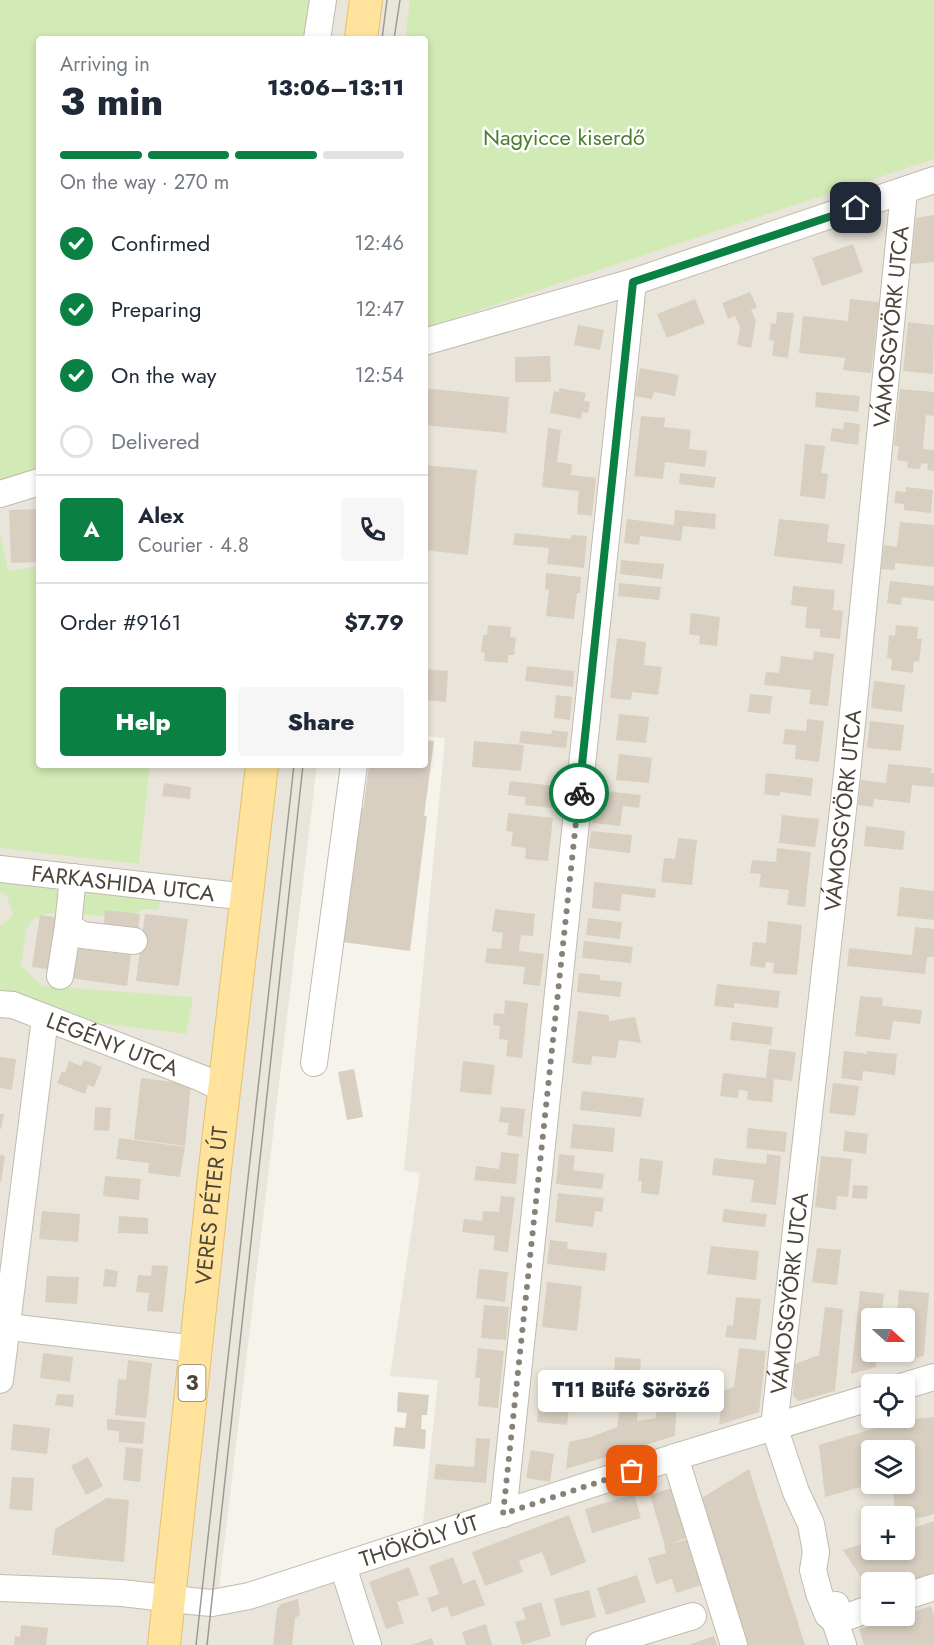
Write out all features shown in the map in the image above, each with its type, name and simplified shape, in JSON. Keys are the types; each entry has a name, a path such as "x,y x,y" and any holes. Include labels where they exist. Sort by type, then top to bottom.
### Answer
{"main road":[{"path":"361,36 366,0"},
{"name":"VERES PÉTER ÚT","path":"164,1645 224,1089 262,768"}],"street":[{"path":"317,36 323,0"},
{"path":"428,341 633,282 934,180"},
{"name":"VÁMOSGYÖRK UTCA","path":"774,1427 847,774 904,191"},
{"path":"503,1514 633,282"},
{"path":"0,494 36,483"},
{"path":"314,1063 354,768"},
{"name":"FARKASHIDA UTCA","path":"0,869 247,897"},
{"path":"60,976 68,926 72,877"},
{"path":"68,926 82,935 134,941"},
{"name":"LEGÉNY UTCA","path":"0,1004 13,1005 224,1089"},
{"path":"0,1380 4,1326 45,1018"},
{"path":"4,1326 196,1348"},
{"path":"915,1383 934,1377"},
{"name":"THÖKÖLY ÚT","path":"0,1588 122,1593 200,1602 224,1601 249,1596 675,1457 861,1400"},
{"path":"774,1427 796,1492 811,1524 816,1552 837,1607 835,1621 843,1645"},
{"path":"675,1457 734,1645"},
{"path":"343,1566 368,1645"},
{"path":"915,1593 934,1587"},
{"path":"835,1621 861,1612"},
{"path":"599,1645 693,1616"}],"shaded area":[{"path":"320,0 934,0 934,1645 0,1645 0,486 36,475 36,768 317,768 219,1588 283,1575 422,1532 438,1380 390,1376 420,1173 404,1171 445,738 428,736 428,36 314,36"}],"green space":[{"path":"0,0 320,0 314,36 36,36 36,475 0,486"},
{"name":"Nagyicce kiserdő","path":"410,0 934,0 934,159 428,327 428,36 405,36"},
{"path":"0,531 8,571 36,566 36,768 150,768 139,864 0,848"},
{"path":"0,883 161,898 158,909 145,909 127,917 49,913 31,921 26,930 21,966 42,986 193,997 186,1034 94,1022 0,1001 0,925 13,915 7,896 0,891"}],"building":[{"path":"934,215 934,262 911,264 916,218"},
{"path":"853,244 863,272 822,286 812,258"},
{"path":"750,292 757,307 751,310 756,321 751,348 737,345 740,327 735,316 728,319 722,303"},
{"path":"695,299 705,323 667,338 657,314"},
{"path":"850,299 879,302 871,373 843,370 845,358 799,353 803,316 848,321"},
{"path":"777,312 794,313 788,358 772,356 774,341 769,340 771,323 776,324"},
{"path":"908,322 934,325 933,374 903,371"},
{"path":"578,325 604,330 600,350 574,345"},
{"path":"550,356 551,382 515,382 515,357"},
{"path":"640,368 679,375 675,396 654,392 652,399 635,396"},
{"path":"428,388 509,397 506,433 428,425"},
{"path":"559,388 586,393 584,401 590,402 588,413 582,412 581,419 550,413 554,391 559,392"},
{"path":"900,389 934,392 934,416 926,415 923,449 934,450 934,471 927,470 928,464 921,463 920,469 907,468 908,462 897,460 899,446 894,446"},
{"path":"816,392 860,396 858,412 815,407"},
{"path":"641,416 665,418 664,427 691,430 689,449 707,451 705,467 665,462 663,479 634,476"},
{"path":"844,422 860,424 858,445 830,441 832,428 843,429"},
{"path":"548,428 561,430 557,462 572,464 571,475 596,478 592,516 577,514 579,491 542,487"},
{"path":"805,444 825,446 821,473 828,474 825,499 800,496"},
{"path":"428,465 477,470 468,555 428,550"},
{"path":"680,473 716,477 714,488 679,484"},
{"path":"906,487 933,490 931,513 904,510 904,504 894,503 896,491 906,492"},
{"path":"36,509 36,562 11,563 9,510"},
{"path":"675,510 716,514 715,529 683,526 681,541 640,536 639,545 624,543 627,519 674,525"},
{"path":"779,519 829,524 827,542 845,544 842,564 774,556"},
{"path":"900,522 934,525 934,567 895,563 895,570 881,569 884,545 897,547"},
{"path":"515,533 571,539 571,535 587,536 584,568 547,564 549,548 513,545"},
{"path":"621,560 664,564 662,579 620,574"},
{"path":"546,573 581,577 574,619 546,616 549,590 545,589"},
{"path":"890,581 934,586 934,601 902,597 901,605 887,603"},
{"path":"619,583 661,587 659,600 618,596"},
{"path":"793,586 835,590 833,610 843,611 840,639 820,637 820,629 805,628 807,607 791,605"},
{"path":"691,613 720,617 717,646 699,644 700,636 689,634"},
{"path":"488,625 511,627 510,637 516,638 514,655 508,655 508,663 484,661 485,653 481,652 483,635 487,635"},
{"path":"896,625 918,627 917,639 922,639 919,662 914,661 913,673 891,670 892,659 887,658 889,635 895,636"},
{"path":"617,638 646,642 644,665 662,667 658,695 632,692 631,700 610,698"},
{"path":"814,651 834,654 828,706 809,704 811,690 764,685 766,672 779,673 781,656 813,660"},
{"path":"527,666 574,671 573,687 525,681"},
{"path":"428,669 448,671 446,702 428,700"},
{"path":"874,681 905,685 902,712 871,708"},
{"path":"750,694 772,696 770,714 748,712"},
{"path":"556,695 572,697 570,720 554,718"},
{"path":"619,714 649,717 646,743 616,740"},
{"path":"807,719 824,721 819,762 795,759 796,745 783,744 785,729 806,731"},
{"path":"870,721 904,725 901,751 867,748"},
{"path":"552,730 568,732 566,748 519,743 521,731 551,734"},
{"path":"428,740 434,741 410,951 342,942 360,809 363,809 369,768 428,768"},
{"path":"474,741 524,745 521,771 472,767"},
{"path":"619,754 652,758 649,783 616,780"},
{"path":"888,764 932,768 934,787 912,785 910,803 874,799 873,807 858,805 861,780 886,783"},
{"path":"766,773 813,778 811,796 780,792 780,796 764,794"},
{"path":"510,781 556,786 553,808 525,805 526,797 508,795"},
{"path":"164,783 191,787 190,799 162,796"},
{"path":"596,790 641,795 639,808 623,806 620,826 592,823"},
{"path":"508,813 553,818 548,861 525,859 526,848 511,846 513,832 506,831"},
{"path":"782,815 819,819 815,847 779,843"},
{"path":"866,826 905,831 903,850 864,846"},
{"path":"591,831 632,835 630,853 589,848"},
{"path":"678,838 697,840 692,885 661,882 664,858 675,859"},
{"path":"777,848 811,852 805,907 787,905 789,890 759,887 761,874 750,873 752,860 776,862"},
{"path":"594,882 656,889 655,898 622,894 620,911 592,908"},
{"path":"900,887 934,891 934,920 897,916"},
{"path":"495,909 535,914 533,936 521,935 519,951 544,954 540,986 523,984 525,967 485,963 487,948 501,949 503,933 492,931"},
{"path":"105,910 140,914 138,928 104,924"},
{"path":"145,914 188,919 179,986 136,981"},
{"path":"40,915 60,918 53,970 32,967"},
{"path":"588,918 622,922 620,939 586,935"},
{"path":"768,921 802,925 797,975 773,973 774,963 766,962 765,968 750,966 753,942 766,943"},
{"path":"915,927 934,929 934,957 927,957 925,974 847,966 849,948 912,955"},
{"path":"584,941 633,947 631,963 582,958"},
{"path":"73,948 131,955 127,986 69,978"},
{"path":"579,973 600,975 600,980 622,982 620,997 577,992"},
{"path":"717,984 780,991 778,1008 734,1003 734,1008 714,1006"},
{"path":"860,996 883,998 882,1006 922,1010 920,1024 893,1021 890,1040 855,1036"},
{"path":"505,1000 528,1003 522,1058 506,1056 508,1040 499,1039 500,1026 493,1025 494,1013 504,1014"},
{"path":"578,1011 609,1015 609,1021 635,1017 641,1043 619,1040 616,1058 592,1056 591,1065 572,1063"},
{"path":"732,1022 773,1027 771,1045 730,1040"},
{"path":"769,1049 796,1052 792,1081 774,1079 772,1102 747,1100 748,1091 739,1090 738,1098 720,1096 723,1073 766,1078"},
{"path":"844,1051 897,1054 895,1075 863,1071 862,1081 841,1078"},
{"path":"0,1057 16,1059 12,1090 0,1088"},
{"path":"84,1060 102,1067 94,1087 88,1085 85,1094 57,1083 62,1071 65,1073 69,1061 81,1066"},
{"path":"463,1061 495,1065 491,1095 460,1092"},
{"path":"354,1069 363,1117 347,1120 338,1072"},
{"path":"141,1078 191,1084 185,1146 134,1139"},
{"path":"833,1083 859,1086 855,1116 829,1113"},
{"path":"582,1091 644,1098 641,1117 580,1110"},
{"path":"95,1107 111,1108 109,1131 94,1130"},
{"path":"501,1107 525,1109 522,1137 507,1135 509,1123 499,1122"},
{"path":"0,1114 4,1114 1,1129 0,1129"},
{"path":"573,1124 615,1128 613,1152 570,1148"},
{"path":"748,1128 787,1132 785,1152 746,1148"},
{"path":"845,1131 868,1134 866,1154 843,1151"},
{"path":"119,1138 185,1147 180,1177 148,1173 149,1163 116,1159"},
{"path":"501,1152 519,1154 516,1184 474,1180 476,1166 499,1169"},
{"path":"559,1154 575,1156 573,1170 604,1174 602,1189 556,1184"},
{"path":"767,1154 781,1156 776,1205 751,1202 754,1180 712,1175 714,1158 766,1164"},
{"path":"0,1155 5,1156 1,1182 0,1182"},
{"path":"821,1156 852,1159 848,1197 837,1196 836,1210 815,1207"},
{"path":"640,1158 663,1161 659,1195 641,1193 642,1181 638,1181"},
{"path":"105,1176 141,1179 139,1200 103,1196"},
{"path":"853,1185 868,1186 867,1199 852,1198"},
{"path":"558,1193 604,1198 602,1212 595,1211 593,1227 555,1222"},
{"path":"501,1196 515,1197 508,1252 493,1250 495,1236 462,1232 464,1219 482,1221 483,1211 499,1212"},
{"path":"724,1209 767,1214 765,1227 722,1222"},
{"path":"42,1211 80,1214 78,1242 39,1239"},
{"path":"119,1216 148,1218 148,1234 118,1233"},
{"path":"550,1240 568,1242 567,1249 607,1253 605,1271 547,1264"},
{"path":"711,1246 759,1251 756,1280 707,1274"},
{"path":"817,1248 841,1250 837,1285 812,1282"},
{"path":"152,1265 168,1266 163,1312 147,1311 149,1293 136,1292 138,1275 151,1276"},
{"path":"105,1269 118,1271 116,1287 103,1286"},
{"path":"479,1269 508,1272 505,1302 476,1298"},
{"path":"47,1276 79,1277 77,1304 45,1302"},
{"path":"547,1282 582,1286 577,1331 542,1327"},
{"path":"899,1290 929,1293 924,1356 915,1358 915,1308 898,1308"},
{"path":"860,1291 884,1294 882,1308 861,1308 861,1362 876,1362 876,1367 851,1374"},
{"path":"736,1297 761,1299 756,1340 725,1337 727,1325 733,1326"},
{"path":"484,1305 509,1307 506,1340 481,1338"},
{"path":"825,1307 843,1309 835,1391 799,1401 793,1396 795,1364 819,1355"},
{"path":"478,1348 504,1351 498,1408 478,1406 480,1378 475,1378"},
{"path":"739,1348 766,1351 759,1412 719,1425 723,1391 734,1387"},
{"path":"43,1353 73,1357 70,1382 40,1378"},
{"path":"615,1357 641,1359 637,1421 656,1418 659,1379 678,1381 675,1436 566,1469 569,1442 617,1427 623,1391 607,1390 608,1374 614,1374"},
{"path":"128,1360 152,1363 146,1418 115,1415 118,1379 126,1380"},
{"path":"398,1392 429,1395 427,1415 422,1415 421,1429 426,1430 425,1449 393,1446 395,1427 405,1428 407,1413 397,1412"},
{"path":"57,1394 74,1395 73,1407 55,1405"},
{"path":"539,1397 570,1400 567,1425 537,1422"},
{"path":"934,1417 934,1514 915,1518 915,1506 895,1506 893,1494 915,1494 915,1440 861,1440 861,1487 825,1497 819,1445 876,1428 915,1428 915,1419"},
{"path":"107,1419 145,1422 143,1444 119,1442 119,1431 107,1430"},
{"path":"13,1424 50,1428 47,1454 11,1450"},
{"path":"476,1438 490,1439 486,1483 434,1479 436,1464 474,1467"},
{"path":"126,1447 143,1449 140,1482 123,1480"},
{"path":"531,1450 554,1454 550,1482 526,1478"},
{"path":"88,1457 103,1486 86,1495 71,1466"},
{"path":"749,1469 805,1645 745,1645 700,1499"},
{"path":"12,1477 34,1478 32,1511 9,1509"},
{"path":"674,1487 689,1537 669,1544 689,1539 702,1585 676,1593 672,1579 656,1584 648,1558 666,1553 650,1495"},
{"path":"634,1494 641,1518 592,1533 585,1509"},
{"path":"107,1498 129,1500 124,1562 52,1555 55,1529"},
{"path":"569,1515 586,1562 551,1576 542,1552 519,1561 523,1572 485,1586 472,1552"},
{"path":"934,1521 934,1576 915,1582 915,1572 861,1572 861,1577 843,1550 861,1544 861,1560 915,1560 915,1527"},
{"path":"453,1557 463,1584 475,1579 485,1605 451,1617 447,1606 432,1612 427,1598 439,1594 429,1566"},
{"path":"409,1567 419,1595 397,1602 404,1623 386,1629 369,1582"},
{"path":"637,1575 646,1602 606,1615 597,1588"},
{"path":"589,1590 596,1617 561,1626 554,1599"},
{"path":"298,1599 300,1615 295,1618 292,1645 273,1645 277,1609 281,1604"},
{"path":"541,1602 551,1636 522,1645 515,1622 526,1619 522,1608"},
{"path":"931,1606 934,1616 934,1645 864,1645 859,1629 868,1626 915,1626 915,1611"},
{"path":"486,1624 492,1645 466,1645 462,1632"},
{"path":"21,1625 48,1628 46,1645 14,1645 15,1636 20,1637"},
{"path":"714,1636 717,1645 688,1645"},
{"path":"432,1638 434,1645 411,1645"}],"tram line":[{"path":"382,36 387,0"},
{"path":"394,36 400,0"},
{"path":"196,1645 294,768"},
{"path":"207,1645 303,768"}],"way so far":[{"path":"579,793 503,1514 632,1471"}],"place":[{"name":"T11 Büfé Söröző","path":"632,1471"}],"route":[{"path":"579,793 633,282 856,208"}]}
